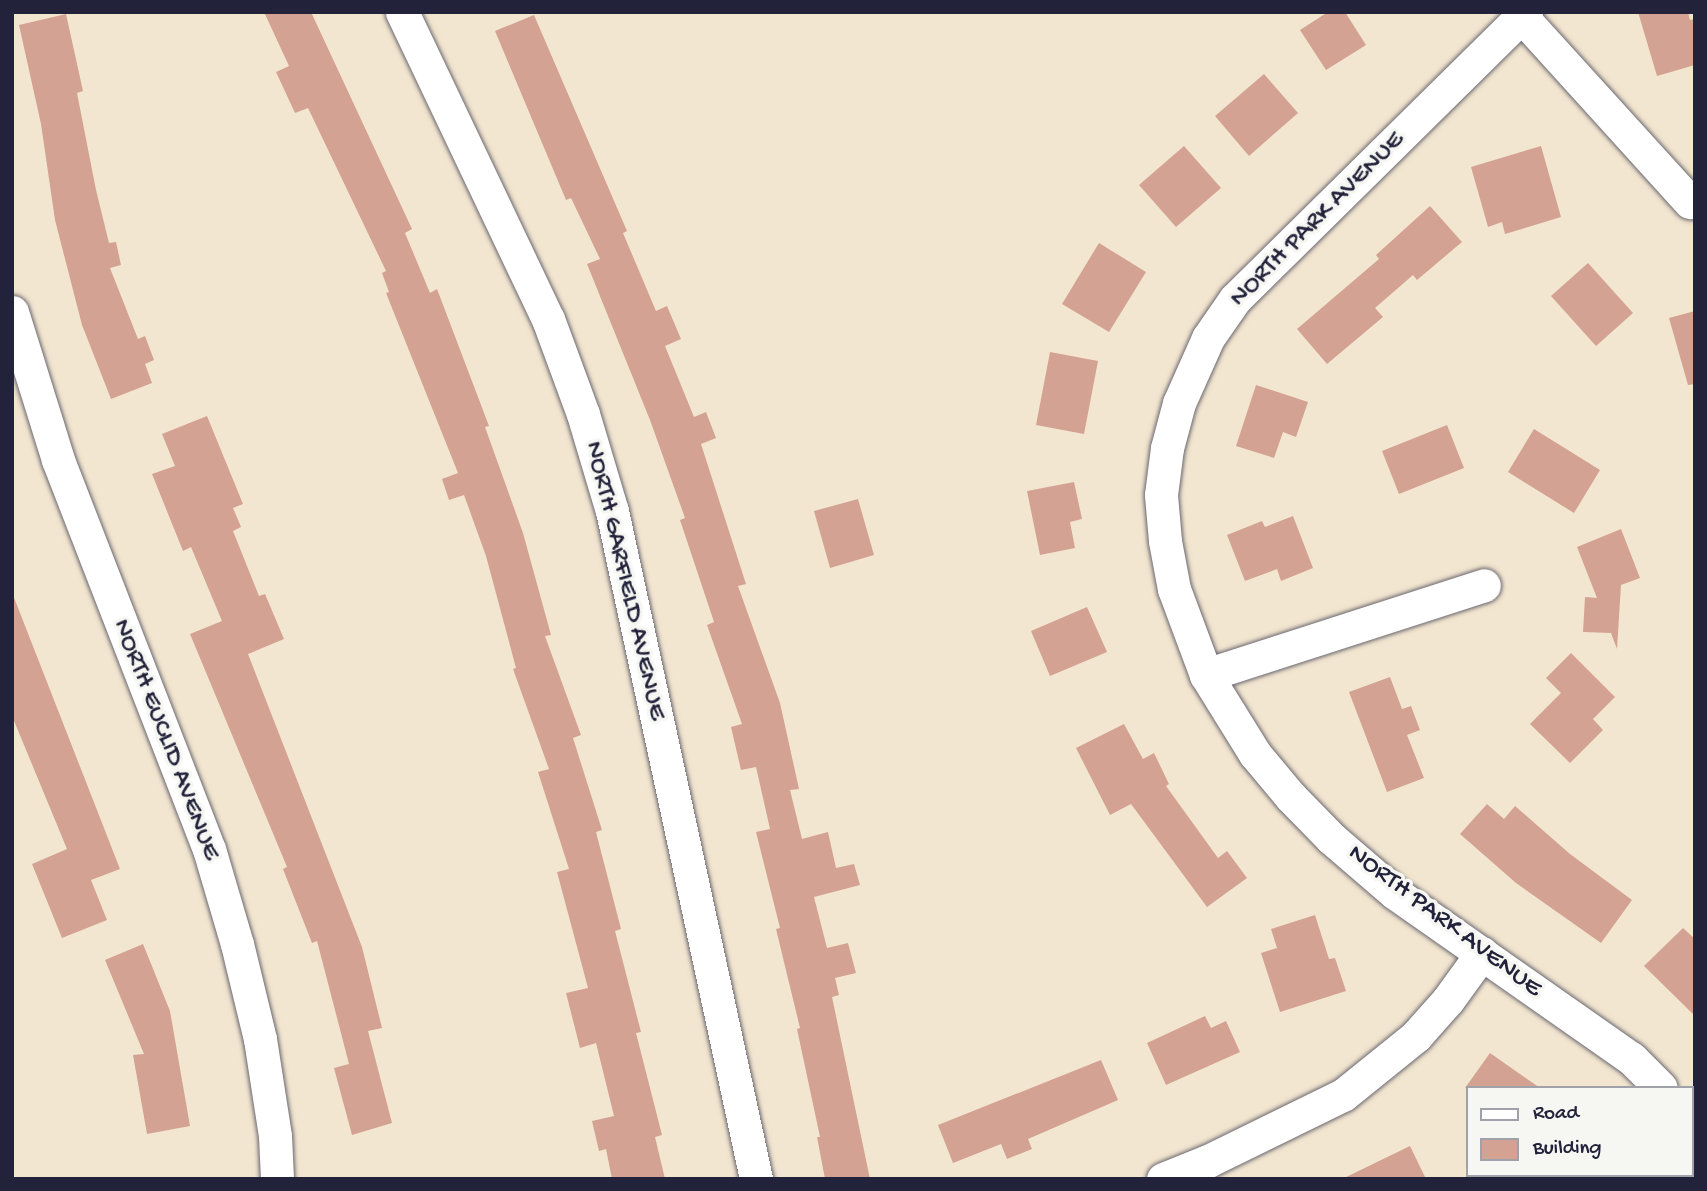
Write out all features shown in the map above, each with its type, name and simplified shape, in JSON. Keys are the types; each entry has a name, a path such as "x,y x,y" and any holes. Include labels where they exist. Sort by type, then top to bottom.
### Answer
{"street":[{"name":"NORTH GARFIELD AVENUE","path":"402,12 548,319 583,414 612,511 756,1179"},
{"path":"1524,15 1690,202"},
{"name":"NORTH PARK AVENUE","path":"1524,15 1235,299 1197,359 1179,402 1167,448 1161,495 1165,541 1174,589 1206,675 1255,754 1331,838 1395,893 1631,1058 1659,1086"},
{"name":"NORTH EUCLID AVENUE","path":"12,312 58,460 219,885 237,944 260,1040 275,1136 276,1179"},
{"path":"1206,675 1484,585"},
{"path":"1163,1179 1208,1161 1343,1095 1416,1036 1448,1000 1482,953"}],"building":[{"path":"264,12 311,12 412,229 405,233 430,293 437,289 489,426 485,427 523,533 551,635 545,636 581,735 573,738 602,830 596,832 621,929 615,931 641,1032 636,1033 662,1135 655,1137 665,1179 612,1179 606,1149 599,1151 592,1121 614,1116 596,1043 580,1048 566,993 588,988 557,872 569,869 538,772 549,769 513,669 516,668 486,556 464,495 449,500 442,479 458,473 386,293 389,292 382,273 386,271 308,108 295,113 276,72 289,66"},
{"path":"1328,12 1345,12 1366,45 1326,70 1300,30"},
{"path":"1638,12 1688,12 1690,20 1695,19 1695,65 1657,76"},
{"path":"66,14 83,91 77,93 96,190 109,243 116,242 121,265 110,268 138,339 145,336 154,360 145,364 152,383 111,399 82,325 55,220 41,124 19,25"},
{"path":"534,15 627,231 623,233 656,311 667,306 681,339 665,346 694,417 706,412 716,438 701,444 746,584 738,586 780,703 799,789 790,790 802,839 828,832 836,868 854,864 860,885 814,897 827,948 848,943 856,973 835,978 839,995 832,997 870,1179 825,1179 817,1137 820,1137 797,1029 800,1028 776,929 780,928 756,832 770,829 756,767 741,770 731,727 742,724 707,625 714,622 680,520 685,518 650,420 587,264 600,259 571,198 566,200 495,31"},
{"path":"1264,74 1298,113 1249,156 1215,116"},
{"path":"1184,146 1221,188 1176,227 1139,185"},
{"path":"1541,146 1561,217 1505,234 1502,222 1488,227 1471,167"},
{"path":"1430,206 1462,242 1417,280 1413,275 1375,308 1383,317 1327,364 1297,329 1379,259 1376,255"},
{"path":"1099,243 1146,272 1109,332 1062,304"},
{"path":"1588,263 1633,313 1596,346 1551,296"},
{"path":"1695,311 1695,384 1688,385 1669,318"},
{"path":"1050,352 1098,361 1084,434 1036,425"},
{"path":"1256,385 1308,402 1296,437 1283,432 1274,458 1236,446"},
{"path":"207,416 243,504 233,508 241,527 233,531 259,596 265,594 284,639 248,654 362,947 382,1028 368,1031 392,1123 352,1135 334,1068 349,1064 317,941 312,943 283,869 287,867 190,634 222,621 191,547 183,551 152,474 175,466 162,434"},
{"path":"1447,425 1464,468 1399,494 1382,451"},
{"path":"1534,429 1600,470 1574,513 1508,472"},
{"path":"1074,482 1082,519 1070,522 1075,548 1040,555 1027,491"},
{"path":"858,499 874,555 830,568 814,511"},
{"path":"1293,516 1313,568 1281,581 1277,569 1245,581 1227,535 1262,521 1265,527"},
{"path":"1621,529 1640,578 1621,585 1617,649 1611,633 1583,632 1585,597 1597,598 1577,547"},
{"path":"13,595 120,869 91,880 107,920 62,938 32,864 67,849 12,716"},
{"path":"1087,607 1107,652 1050,676 1031,631"},
{"path":"1571,653 1615,697 1593,719 1603,730 1570,763 1530,724 1561,693 1546,678"},
{"path":"1390,677 1402,709 1411,706 1420,730 1407,735 1424,778 1387,792 1349,692"},
{"path":"1124,724 1143,759 1154,753 1169,784 1166,786 1218,858 1227,851 1247,878 1207,907 1131,804 1110,815 1076,748"},
{"path":"1487,804 1504,819 1515,806 1570,854 1632,900 1601,943 1516,883 1460,834"},
{"path":"1315,915 1329,959 1335,958 1346,991 1280,1012 1261,953 1277,948 1271,929"},
{"path":"1683,928 1695,939 1695,1016 1644,966"},
{"path":"143,944 170,1011 190,1126 147,1134 133,1055 144,1054 105,960"},
{"path":"1205,1016 1211,1028 1226,1021 1240,1052 1166,1085 1147,1043"},
{"path":"1490,1053 1537,1086 1466,1086"},
{"path":"1101,1060 1118,1100 1028,1139 1032,1149 1007,1159 1001,1144 953,1163 938,1125"},
{"path":"1410,1146 1426,1179 1342,1179"}]}
